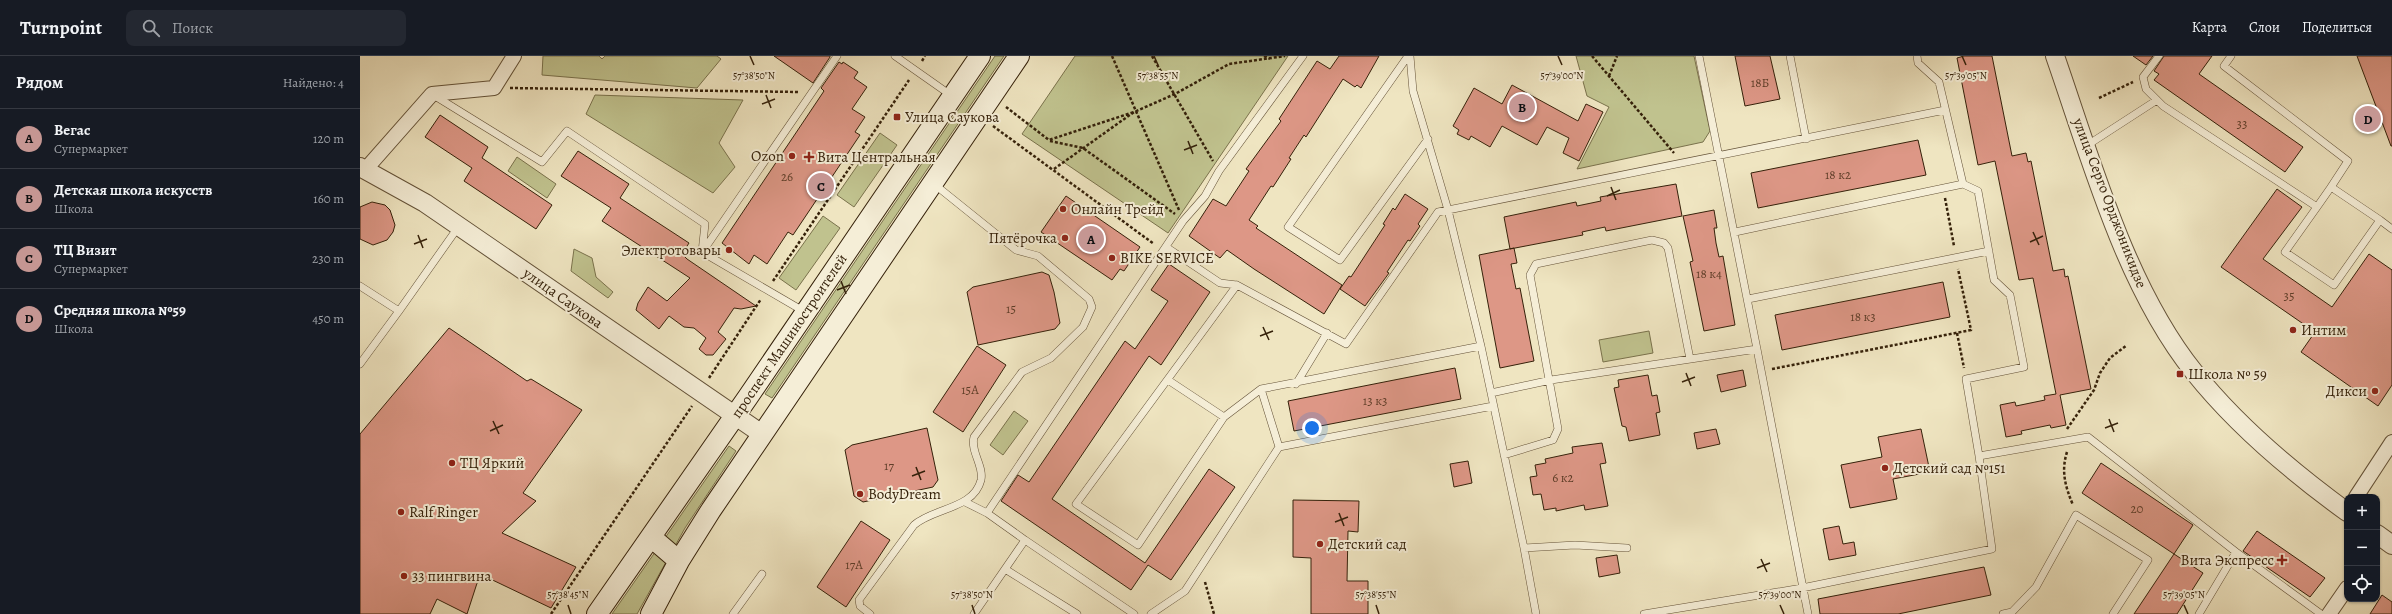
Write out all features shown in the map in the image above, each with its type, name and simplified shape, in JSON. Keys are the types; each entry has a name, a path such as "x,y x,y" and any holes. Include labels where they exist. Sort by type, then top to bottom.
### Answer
{"main road":[{"name":"проспект Машиностроителей","path":"597,614 806,312 980,56"},
{"path":"651,614 679,561 762,434 1019,56"},
{"path":"651,537 679,561"}],"street":[{"path":"363,169 432,94 494,88 514,56"},
{"name":"улица Серго Орджоникидзе","path":"2055,56 2086,146 2129,260 2152,308 2178,351 2193,371 2236,419 2307,481 2344,510"},
{"name":"улица Саукова","path":"363,169 424,203 762,434"},
{"path":"2358,494 2392,442"},
{"path":"2329,614 2344,592"}],"lane":[{"path":"702,252 837,56"},
{"path":"895,56 952,96"},
{"path":"987,513 1184,220 1205,196 1219,171 1303,56"},
{"path":"1409,56 1288,227 1340,260 1428,139"},
{"path":"1409,56 1414,91 1448,210 1481,346 1524,548 1536,614"},
{"path":"1699,56 1735,232 1808,614"},
{"path":"1790,56 1806,139"},
{"path":"1917,56 1918,63 1939,82 1963,184"},
{"path":"2159,56 2143,77 2146,89 2157,100 2317,207"},
{"path":"2231,56 2224,66 2348,161 2285,252 2334,285 2380,220"},
{"path":"432,94 542,162 567,131 705,224 702,252"},
{"path":"2086,146 2157,100"},
{"path":"1165,249 1220,284 1237,285 1346,344 1438,212 1683,164 1945,110"},
{"path":"870,614 860,606 858,600 914,525 924,518 965,502 981,479 973,444 974,437 1022,372 1051,358 1083,327 1092,307 1089,299 1038,256 1016,250 932,183"},
{"path":"1644,614 1802,588 1992,549 1979,456 1966,379 2024,367 2010,295 1994,280 1978,191 1963,184 1735,232"},
{"path":"2331,187 2392,229"},
{"path":"360,364 458,226"},
{"path":"1504,455 1553,440 1558,429 1551,380 1530,275 1534,266 1541,262 1652,240 1664,243 1668,248 1690,359"},
{"path":"1748,299 1989,251"},
{"path":"702,252 746,279 768,289 806,312"},
{"path":"1237,285 1076,504 1138,544 1224,417 1261,389 1296,384 1481,346"},
{"path":"360,286 399,311"},
{"path":"1296,384 1328,334"},
{"path":"1491,393 1551,380 1757,349"},
{"path":"1168,380 1224,417"},
{"path":"1261,389 1279,447"},
{"path":"1152,614 1185,591 1279,447 1493,406"},
{"path":"1979,456 2088,437 2236,552 2321,614"},
{"path":"965,502 987,513 1134,614"},
{"path":"2003,614 2012,612 2036,587 2076,515 2148,560 2113,614"},
{"path":"974,614 1025,540"},
{"path":"1524,548 1575,545 1627,548"},
{"path":"2199,614 2236,552"},
{"path":"1005,570 1077,614"},
{"path":"733,614 762,574"}],"path":[{"path":"551,614 701,393 716,366 925,56"},
{"path":"1112,56 1134,112 1184,220"},
{"path":"1152,56 1219,171"},
{"path":"1264,56 1270,60"},
{"path":"1049,140 1134,112 1175,94 1229,64 1270,60 1285,56"},
{"path":"1592,56 1683,164"},
{"path":"1609,76 1617,56"},
{"path":"2099,98 2143,77"},
{"path":"494,88 812,92"},
{"path":"1003,111 1006,106 1049,140 1083,148 1184,220"},
{"path":"1054,169 1134,112"},
{"path":"996,122 992,127 1054,169 1165,249"},
{"path":"1761,371 1971,330 1943,188"},
{"path":"1957,333 1966,379"},
{"path":"2057,442 2094,390 2100,373 2110,358 2127,345"},
{"path":"2071,440 2063,465 2065,485 2076,515"},
{"path":"1201,566 1214,614"}],"green space":[{"path":"543,56 599,56 602,59 605,56 717,56 721,59 697,88 542,75"},
{"path":"995,56 1004,56 772,398 765,394"},
{"path":"1075,56 1288,56 1168,233 1022,134"},
{"path":"1576,56 1694,56 1710,131 1703,142 1577,169 1609,107 1587,96"},
{"path":"595,95 743,100 719,143 735,167 713,193 586,114"},
{"path":"880,133 897,145 854,207 837,195"},
{"path":"517,157 556,184 547,198 508,171"},
{"path":"823,216 840,228 796,290 779,278"},
{"path":"574,249 592,258 596,277 613,292 608,298 571,271"},
{"path":"1649,331 1653,353 1603,362 1599,340"},
{"path":"1014,411 1028,421 1003,455 990,445"},
{"path":"729,446 736,451 685,528 637,614 612,614"}],"building":[{"path":"774,56 830,56 830,57 813,83"},
{"path":"1339,56 1379,56 1361,88 1357,85 1355,87 1343,79 1306,137 1304,135 1289,158 1291,159 1273,187 1271,186 1249,220 1258,226 1256,228 1342,285 1324,314 1227,250 1220,258 1189,236 1213,199 1226,206 1249,171 1246,169 1281,121 1279,119 1317,61 1330,69"},
{"path":"1735,56 1770,56 1780,99 1745,106"},
{"path":"1964,56 1992,56 2012,156 2026,153 2028,162 2031,161 2053,271 2064,269 2065,277 2068,276 2091,389 2060,395 2066,425 2051,428 2050,425 2021,431 2022,434 2006,437 2000,405 2015,402 2016,406 2045,400 2044,396 2056,394 2033,278 2019,280 1995,161 1978,165 1957,58"},
{"path":"2133,56 2153,56 2146,65"},
{"path":"2164,56 2212,56 2199,74 2303,147 2285,172 2154,80 2159,74 2154,71"},
{"path":"2357,56 2392,56 2392,146 2391,146"},
{"path":"839,62 842,64 843,62 858,72 854,78 867,87 852,109 865,117 855,132 860,135 793,235 788,232 767,264 754,255 749,264 722,243 824,91 821,88"},
{"path":"1512,85 1578,121 1586,104 1603,112 1579,161 1563,153 1569,138 1547,127 1537,145 1502,126 1490,147 1471,136 1469,140 1457,134 1459,130 1453,126 1474,88 1502,104"},
{"path":"440,115 488,147 482,158 552,205 536,229 464,181 472,168 425,137"},
{"path":"1918,140 1926,175 1758,208 1751,173"},
{"path":"578,151 629,184 620,198 689,243 682,254 687,259 756,306 741,309 734,308 718,332 726,339 713,355 706,355 699,349 706,338 694,328 684,327 669,316 659,329 636,310 638,303 648,287 667,301 690,278 602,221 611,208 561,176"},
{"path":"1676,184 1682,216 1606,231 1605,227 1582,232 1583,235 1510,249 1504,217 1576,202 1577,206 1601,201 1600,197"},
{"path":"2277,189 2302,207 2263,259 2332,307 2369,254 2392,270 2392,385 2378,406 2301,352 2315,332 2221,267"},
{"path":"1405,194 1428,209 1418,224 1420,226 1410,241 1408,240 1387,272 1389,273 1365,306 1340,289 1349,276 1351,277 1385,225 1383,224 1393,208 1395,210"},
{"path":"1066,196 1140,247 1124,271 1120,269 1112,280 1041,232"},
{"path":"372,202 385,205 390,210 395,225 393,232 387,240 373,245 360,239 360,207"},
{"path":"1714,210 1717,228 1714,228 1716,243 1719,257 1723,256 1735,325 1704,331 1690,262 1693,261 1683,216"},
{"path":"1514,248 1517,263 1511,264 1516,289 1520,288 1534,361 1500,368 1479,255"},
{"path":"1169,264 1210,292 1161,365 1149,356 1052,499 1145,563 1209,469 1235,487 1171,580 1148,565 1131,590 1001,501 1018,475 1029,482 1125,341 1135,349 1168,301 1151,290"},
{"path":"1042,272 1049,275 1054,292 1060,323 1055,329 978,345 967,292 973,287"},
{"path":"1943,282 1950,317 1782,350 1775,315"},
{"name":"ТЦ Яркий","path":"449,328 527,381 531,379 582,410 523,493 536,501 502,533 576,567 551,608 480,574 467,614 437,599 430,614 360,614 360,434"},
{"path":"977,346 1006,365 963,432 933,412"},
{"path":"1455,368 1461,399 1294,431 1288,401"},
{"path":"1743,370 1746,386 1721,392 1717,375"},
{"path":"1648,375 1652,396 1657,395 1660,412 1656,413 1660,435 1629,441 1626,427 1622,426 1614,388 1619,387 1618,380"},
{"path":"927,428 938,480 933,487 863,502 854,496 845,450 852,445"},
{"path":"1716,429 1720,444 1697,449 1694,433"},
{"name":"Детский сад №151","path":"1921,429 1930,472 1893,479 1897,499 1850,508 1841,465 1882,457 1878,437"},
{"path":"1602,443 1606,463 1600,464 1608,506 1585,510 1584,505 1556,511 1556,508 1544,510 1541,494 1533,495 1530,477 1537,476 1535,465 1546,463 1545,459 1573,453 1572,447"},
{"path":"1468,461 1472,483 1454,487 1450,464"},
{"path":"2101,463 2193,525 2174,554 2082,493"},
{"name":"Детский сад","path":"1293,500 1359,501 1358,532 1348,531 1347,581 1368,581 1368,614 1311,614 1311,558 1293,557"},
{"path":"861,521 890,540 846,607 817,587"},
{"path":"1839,526 1843,544 1854,542 1856,555 1829,560 1823,529"},
{"path":"2257,531 2325,578 2310,597 2243,551"},
{"path":"2174,554 2203,573 2177,614 2134,614"},
{"path":"1617,555 1620,573 1599,577 1596,558"},
{"path":"1984,567 1991,595 1898,614 1820,614 1818,599"},
{"path":"2382,595 2392,602 2392,614 2370,614 2378,602 2380,602"}],"place":[{"name":"Детская школа искусств","path":"1522,107"},
{"name":"Улица Саукова","path":"897,117"},
{"name":"Средняя школа №59","path":"2368,119"},
{"name":"Ozon","path":"792,156"},
{"name":"Вита Центральная","path":"809,157"},
{"name":"ТЦ Визит","path":"821,186"},
{"name":"Онлайн Трейд","path":"1063,209"},
{"name":"Пятёрочка","path":"1065,238"},
{"name":"Вегас","path":"1091,239"},
{"name":"Электротовары","path":"729,250"},
{"name":"BIKE SERVICE","path":"1112,258"},
{"name":"Интим","path":"2293,330"},
{"name":"Школа № 59","path":"2180,374"},
{"name":"Дикси","path":"2375,391"},
{"name":"ТЦ Яркий","path":"452,463"},
{"name":"Детский сад №151","path":"1885,468"},
{"name":"BodyDream","path":"860,494"},
{"name":"Ralf Ringer","path":"401,512"},
{"name":"Детский сад","path":"1320,544"},
{"name":"Вита Экспресс","path":"2282,560"},
{"name":"33 пингвина","path":"404,576"}]}
